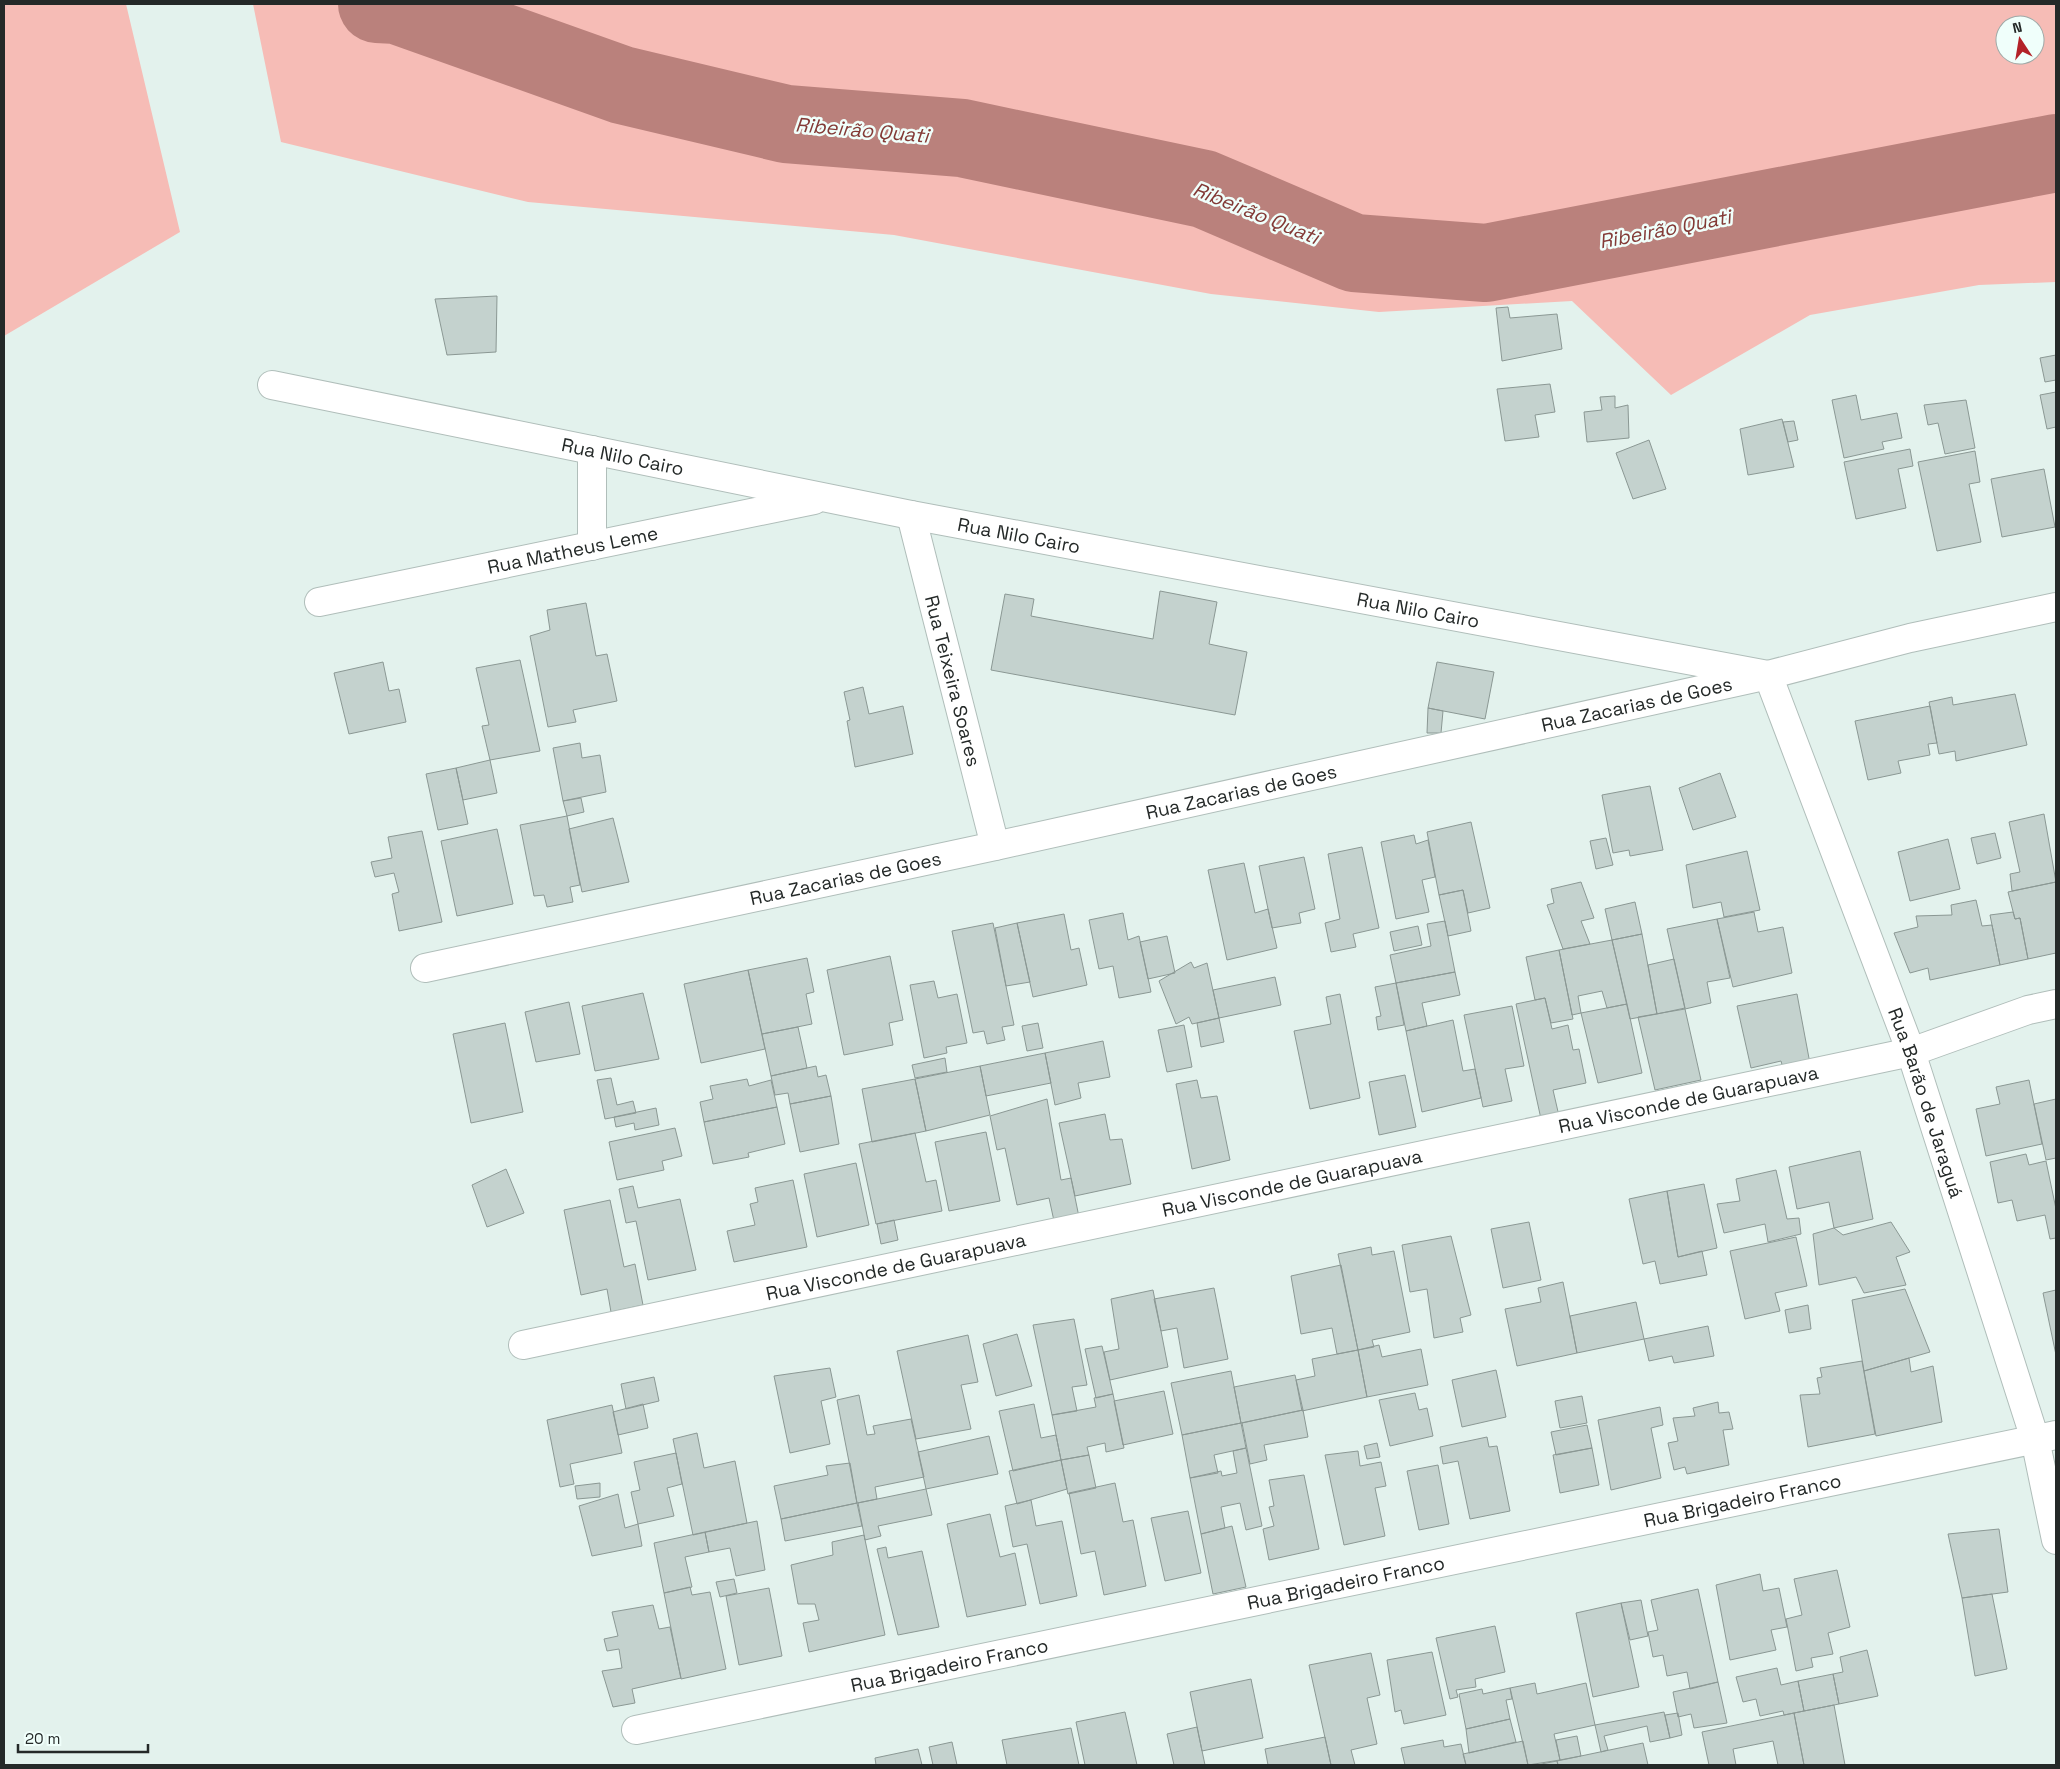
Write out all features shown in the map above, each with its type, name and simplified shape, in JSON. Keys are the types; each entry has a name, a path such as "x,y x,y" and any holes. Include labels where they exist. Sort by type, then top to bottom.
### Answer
{"street":[{"name":"Rua Nilo Cairo","path":"272,384 912,515 1768,675"},
{"path":"592,450 592,546"},
{"name":"Rua Matheus Leme","path":"319,602 826,498"},
{"name":"Rua Teixeira Soares","path":"912,515 996,846"},
{"name":"Rua Zacarias de Goes","path":"425,968 996,846 1768,675 1910,638 2056,607"},
{"name":"Rua Barão de Jaraguá","path":"1768,675 1911,1052 2046,1437 2056,1540"},
{"name":"Rua Visconde de Guarapuava","path":"524,1345 1911,1052 2028,1010 2056,1004"},
{"name":"Rua Brigadeiro Franco","path":"636,1730 2046,1437"}],"shaded area":[{"path":"4,4 126,4 180,232 4,336"},
{"path":"253,4 2056,4 2056,282 1979,285 1810,315 1671,395 1572,301 1379,312 1211,294 894,235 528,202 281,142"}],"building":[{"path":"497,296 496,352 447,355 435,299"},
{"path":"1508,307 1510,318 1557,314 1562,349 1502,361 1496,308"},
{"path":"2056,355 2056,380 2045,382 2040,358"},
{"path":"1550,384 1555,412 1535,415 1539,437 1505,441 1497,389"},
{"path":"2056,392 2056,427 2047,429 2040,395"},
{"path":"1856,395 1861,420 1897,413 1902,438 1882,442 1884,449 1844,458 1832,400"},
{"path":"1615,396 1615,408 1628,405 1629,438 1587,442 1584,412 1602,410 1600,397"},
{"path":"1966,400 1975,448 1945,454 1938,423 1928,425 1924,405"},
{"path":"1782,419 1794,467 1748,475 1740,429"},
{"path":"1794,421 1798,440 1788,442 1783,422"},
{"path":"1649,440 1666,489 1633,499 1616,453"},
{"path":"1910,449 1913,466 1898,469 1906,508 1856,519 1844,462"},
{"path":"1975,451 1980,482 1969,484 1981,542 1937,551 1918,462"},
{"path":"2044,469 2055,527 2002,537 1991,479"},
{"path":"1160,591 1217,602 1209,644 1247,652 1235,715 991,670 1005,594 1034,599 1031,616 1153,639"},
{"path":"586,603 596,656 607,654 617,701 573,710 576,722 548,727 530,636 550,630 547,610"},
{"path":"520,660 540,751 490,760 482,726 489,725 476,668"},
{"path":"383,662 389,691 399,689 406,722 349,734 334,673"},
{"path":"1437,662 1494,672 1485,719 1428,708"},
{"path":"863,687 869,714 903,706 913,754 855,767 847,721 850,720 844,692"},
{"path":"2015,694 2027,745 1956,761 1955,751 1939,754 1929,702 1952,697 1953,705"},
{"path":"1930,706 1937,743 1928,744 1930,755 1898,761 1901,773 1868,780 1855,721"},
{"path":"1428,708 1443,711 1441,733 1427,733"},
{"path":"580,743 582,758 600,755 606,792 563,801 553,748"},
{"path":"490,760 497,793 463,800 456,768"},
{"path":"456,768 468,824 438,830 426,774"},
{"path":"1720,773 1736,817 1693,830 1679,788"},
{"path":"1650,786 1663,850 1630,856 1629,850 1613,853 1602,795"},
{"path":"581,798 584,812 567,816 563,801"},
{"path":"2044,814 2056,882 2012,891 2010,874 2020,872 2009,822"},
{"path":"567,816 580,885 570,887 573,902 547,907 544,895 534,896 520,825"},
{"path":"613,818 629,882 582,892 569,829"},
{"path":"1471,822 1490,908 1468,913 1463,890 1439,895 1427,832"},
{"path":"497,829 513,904 457,916 441,841"},
{"path":"422,831 442,922 399,931 392,894 399,892 394,873 375,877 371,862 392,858 388,837"},
{"path":"1995,833 2001,858 1977,864 1971,838"},
{"path":"1414,835 1416,844 1428,840 1435,877 1422,880 1429,912 1396,919 1381,842"},
{"path":"1606,838 1613,865 1596,869 1590,841"},
{"path":"1948,839 1960,889 1910,901 1898,852"},
{"path":"1362,847 1379,928 1353,934 1356,947 1331,952 1325,923 1340,919 1328,854"},
{"path":"1747,851 1760,910 1724,917 1721,902 1693,908 1686,865"},
{"path":"1304,857 1315,909 1299,913 1301,923 1272,928 1259,866"},
{"path":"1244,863 1255,913 1268,909 1277,948 1227,960 1208,870"},
{"path":"1581,882 1594,918 1581,921 1590,944 1563,949 1547,905 1554,903 1551,889"},
{"path":"2056,882 2056,953 2028,959 2020,918 2015,919 2008,892"},
{"path":"1463,890 1471,931 1448,936 1439,895"},
{"path":"1976,900 1982,926 1992,925 2000,965 1930,980 1928,968 1910,973 1894,933 1918,927 1916,916 1952,915 1951,905"},
{"path":"1635,902 1642,934 1612,940 1605,909"},
{"path":"1754,912 1758,932 1783,927 1792,973 1733,987 1717,919"},
{"path":"2013,912 2015,919 2020,918 2028,959 2000,965 1990,915"},
{"path":"1123,913 1128,940 1139,936 1151,992 1119,998 1113,966 1099,969 1089,920"},
{"path":"1064,914 1071,950 1079,948 1087,985 1033,997 1017,923"},
{"path":"1717,919 1730,978 1707,982 1711,1003 1685,1009 1667,929"},
{"path":"1445,921 1455,972 1396,983 1390,955 1431,946 1427,924"},
{"path":"993,923 1014,1025 1002,1027 1005,1040 987,1044 984,1031 973,1033 952,931"},
{"path":"1017,923 1030,982 1006,986 995,928"},
{"path":"1418,926 1422,945 1394,951 1390,932"},
{"path":"1642,934 1657,1014 1630,1019 1612,940"},
{"path":"1167,936 1175,973 1148,979 1140,942"},
{"path":"1612,940 1627,1004 1607,1008 1602,991 1578,996 1581,1013 1572,1015 1559,950"},
{"path":"1559,950 1573,1019 1551,1023 1545,998 1535,1000 1526,957"},
{"path":"890,956 903,1020 889,1023 893,1045 844,1055 827,970"},
{"path":"807,958 814,992 806,994 812,1024 762,1034 748,970"},
{"path":"1674,959 1685,1008 1657,1014 1648,965"},
{"path":"1191,962 1194,968 1207,963 1219,1018 1192,1024 1189,1017 1176,1024 1159,981"},
{"path":"748,970 765,1049 701,1063 684,984"},
{"path":"1455,972 1460,995 1422,1003 1427,1026 1406,1031 1396,983"},
{"path":"1275,977 1281,1005 1219,1018 1213,990"},
{"path":"934,981 938,998 957,994 967,1043 946,1047 947,1053 924,1058 910,985"},
{"path":"1396,983 1404,1025 1378,1030 1376,1017 1381,1016 1375,987"},
{"path":"643,993 659,1059 595,1071 582,1006"},
{"path":"1340,994 1360,1098 1310,1109 1294,1031 1331,1024 1326,997"},
{"path":"1797,994 1811,1069 1785,1075 1781,1061 1751,1068 1737,1006"},
{"path":"1545,998 1552,1029 1568,1025 1573,1050 1579,1049 1586,1083 1553,1090 1559,1116 1541,1119 1516,1004"},
{"path":"569,1002 580,1054 536,1062 525,1012"},
{"path":"1627,1004 1642,1073 1598,1083 1581,1013"},
{"path":"1512,1006 1524,1066 1505,1069 1512,1101 1483,1107 1464,1015"},
{"path":"1685,1009 1701,1080 1655,1090 1638,1017"},
{"path":"1219,1018 1224,1042 1201,1047 1197,1023"},
{"path":"1453,1020 1463,1071 1475,1069 1481,1098 1422,1112 1406,1031"},
{"path":"505,1023 523,1112 471,1123 453,1034"},
{"path":"1038,1023 1043,1048 1027,1051 1022,1026"},
{"path":"1184,1025 1192,1067 1167,1072 1158,1030"},
{"path":"798,1027 807,1068 771,1076 762,1034"},
{"path":"1103,1041 1110,1077 1078,1083 1081,1098 1055,1105 1045,1053"},
{"path":"1045,1053 1051,1083 986,1096 980,1066"},
{"path":"945,1058 947,1072 915,1078 912,1065"},
{"path":"816,1066 818,1077 826,1075 831,1096 790,1104 788,1093 775,1095 771,1076"},
{"path":"980,1066 990,1115 926,1131 915,1079"},
{"path":"1405,1075 1416,1127 1379,1135 1369,1082"},
{"path":"611,1078 617,1105 633,1101 636,1113 605,1119 597,1080"},
{"path":"747,1079 749,1086 771,1080 777,1107 704,1122 700,1102 713,1099 710,1086"},
{"path":"915,1079 926,1131 872,1142 862,1089"},
{"path":"1197,1080 1201,1098 1217,1096 1230,1160 1192,1169 1176,1084"},
{"path":"2029,1080 2042,1144 1986,1156 1976,1109 2000,1104 1996,1087"},
{"path":"831,1096 839,1144 800,1152 790,1104"},
{"path":"1047,1099 1061,1180 1071,1178 1079,1217 1054,1221 1049,1198 1017,1205 1005,1148 997,1150 990,1116"},
{"path":"2056,1099 2056,1158 2046,1160 2034,1104"},
{"path":"777,1107 785,1144 748,1153 749,1157 713,1164 704,1122"},
{"path":"656,1108 659,1125 635,1130 634,1123 616,1127 614,1117"},
{"path":"1105,1114 1110,1140 1122,1139 1131,1184 1075,1196 1059,1123"},
{"path":"675,1128 682,1156 662,1161 664,1170 617,1180 609,1142"},
{"path":"986,1132 1000,1201 949,1211 935,1142"},
{"path":"915,1133 926,1182 936,1180 942,1211 876,1224 859,1144"},
{"path":"1860,1151 1873,1219 1834,1228 1829,1202 1797,1209 1789,1167"},
{"path":"2026,1154 2029,1165 2046,1161 2056,1209 2056,1238 2050,1239 2045,1215 2017,1221 2012,1200 1998,1203 1990,1162"},
{"path":"856,1163 869,1225 817,1237 804,1174"},
{"path":"506,1169 524,1213 487,1227 472,1185"},
{"path":"1776,1170 1787,1219 1799,1218 1801,1234 1768,1242 1765,1224 1724,1233 1717,1204 1740,1201 1736,1179"},
{"path":"793,1180 807,1247 734,1262 727,1231 755,1225 750,1204 758,1202 755,1188"},
{"path":"1704,1184 1717,1248 1678,1257 1667,1191"},
{"path":"633,1186 638,1208 680,1199 696,1270 648,1280 636,1221 626,1223 619,1189"},
{"path":"1667,1191 1678,1257 1702,1251 1707,1275 1660,1284 1655,1261 1643,1264 1629,1199"},
{"path":"610,1200 624,1267 635,1264 643,1305 611,1312 607,1289 581,1295 564,1210"},
{"path":"894,1220 898,1240 881,1244 877,1224"},
{"path":"1529,1222 1541,1280 1503,1288 1491,1229"},
{"path":"1891,1222 1910,1252 1896,1257 1906,1285 1864,1293 1856,1277 1819,1285 1813,1234 1834,1228 1843,1235"},
{"path":"1451,1236 1471,1315 1460,1318 1463,1332 1434,1338 1427,1289 1410,1292 1402,1245"},
{"path":"1796,1237 1807,1286 1775,1293 1780,1311 1745,1319 1730,1251"},
{"path":"1371,1247 1372,1255 1394,1251 1410,1332 1372,1340 1374,1347 1358,1350 1338,1254"},
{"path":"1341,1265 1358,1350 1337,1354 1332,1328 1301,1334 1291,1276"},
{"path":"1563,1282 1577,1353 1517,1366 1505,1309 1541,1302 1538,1288"},
{"path":"1214,1288 1228,1359 1184,1368 1177,1328 1161,1331 1154,1299"},
{"path":"1905,1289 1930,1352 1864,1371 1852,1300"},
{"path":"1153,1290 1168,1367 1110,1380 1104,1352 1119,1349 1111,1299"},
{"path":"2056,1290 2056,1355 2043,1293"},
{"path":"1636,1302 1644,1339 1577,1353 1570,1316"},
{"path":"1808,1305 1811,1329 1789,1333 1785,1310"},
{"path":"1074,1319 1087,1385 1072,1387 1077,1411 1052,1415 1033,1325"},
{"path":"1708,1326 1714,1356 1674,1363 1672,1356 1649,1361 1644,1339"},
{"path":"1017,1334 1032,1386 996,1396 983,1344"},
{"path":"968,1335 978,1382 961,1385 971,1429 916,1439 897,1351"},
{"path":"1379,1345 1382,1357 1421,1349 1428,1385 1367,1397 1358,1350"},
{"path":"1102,1346 1113,1394 1096,1398 1085,1349"},
{"path":"1358,1350 1367,1397 1302,1411 1296,1380 1315,1376 1312,1359"},
{"path":"1909,1358 1911,1372 1933,1366 1942,1422 1876,1436 1864,1371"},
{"path":"1862,1361 1875,1434 1808,1447 1800,1395 1820,1394 1817,1378 1822,1377 1820,1368"},
{"path":"830,1368 836,1397 821,1401 830,1444 790,1453 774,1376"},
{"path":"1496,1370 1506,1417 1462,1427 1452,1380"},
{"path":"1231,1371 1241,1423 1182,1435 1171,1383"},
{"path":"1295,1375 1303,1410 1241,1423 1234,1387"},
{"path":"654,1377 659,1401 626,1409 621,1384"},
{"path":"1164,1391 1173,1434 1123,1445 1114,1401"},
{"path":"1415,1393 1419,1410 1427,1408 1433,1436 1390,1446 1379,1400"},
{"path":"1113,1394 1124,1448 1106,1452 1105,1443 1087,1447 1089,1455 1061,1460 1052,1415 1096,1407 1094,1398"},
{"path":"859,1395 867,1435 875,1434 873,1426 911,1419 924,1477 875,1487 877,1499 857,1503 837,1400"},
{"path":"1582,1396 1587,1423 1560,1428 1555,1401"},
{"path":"1718,1402 1719,1413 1729,1412 1733,1429 1723,1430 1729,1465 1687,1474 1685,1467 1674,1470 1668,1443 1678,1441 1673,1418 1695,1416 1693,1408"},
{"path":"643,1404 648,1428 618,1435 613,1412"},
{"path":"1034,1404 1041,1438 1056,1435 1061,1460 1013,1471 999,1411"},
{"path":"612,1405 622,1453 570,1464 574,1484 560,1487 547,1420"},
{"path":"1660,1407 1663,1425 1651,1428 1661,1478 1611,1490 1598,1420"},
{"path":"1303,1410 1308,1437 1264,1445 1267,1460 1250,1464 1242,1423"},
{"path":"1241,1423 1246,1448 1214,1455 1218,1473 1190,1478 1182,1435"},
{"path":"1587,1425 1592,1448 1556,1455 1551,1432"},
{"path":"697,1433 704,1468 735,1461 747,1523 693,1535 673,1439"},
{"path":"989,1436 998,1474 926,1489 918,1452"},
{"path":"1487,1437 1489,1447 1497,1446 1510,1511 1470,1519 1458,1461 1443,1464 1440,1447"},
{"path":"1377,1443 1380,1457 1367,1459 1364,1446"},
{"path":"1246,1448 1262,1526 1246,1530 1240,1503 1221,1507 1225,1528 1201,1534 1190,1478 1221,1471 1222,1476 1237,1473 1233,1451"},
{"path":"1592,1448 1599,1485 1560,1493 1553,1455"},
{"path":"1358,1451 1360,1466 1381,1462 1386,1486 1375,1488 1385,1536 1344,1545 1325,1455"},
{"path":"676,1453 682,1484 667,1488 674,1516 638,1524 631,1492 640,1490 634,1462"},
{"path":"1089,1455 1096,1488 1068,1494 1061,1460"},
{"path":"1061,1460 1067,1489 1017,1504 1009,1471"},
{"path":"850,1463 857,1503 781,1519 774,1486 828,1475 826,1466"},
{"path":"1438,1465 1449,1524 1419,1530 1407,1471"},
{"path":"1304,1475 1319,1549 1269,1560 1263,1529 1274,1526 1269,1507 1274,1506 1269,1480"},
{"path":"600,1483 600,1497 577,1499 575,1486"},
{"path":"1115,1483 1123,1522 1133,1520 1146,1586 1104,1595 1095,1551 1081,1554 1069,1493"},
{"path":"926,1489 932,1515 878,1526 881,1536 865,1540 858,1503"},
{"path":"618,1494 625,1528 638,1524 642,1546 592,1556 579,1506"},
{"path":"1031,1500 1036,1526 1062,1521 1077,1596 1040,1604 1027,1544 1013,1547 1005,1506"},
{"path":"857,1503 862,1526 785,1541 781,1519"},
{"path":"1188,1511 1201,1573 1165,1581 1151,1518"},
{"path":"990,1514 1000,1557 1015,1553 1026,1605 967,1617 947,1524"},
{"path":"757,1521 765,1570 736,1576 730,1548 709,1552 705,1532"},
{"path":"1232,1526 1246,1587 1213,1594 1201,1534"},
{"path":"1999,1529 2008,1592 1962,1598 1948,1534"},
{"path":"705,1532 709,1552 685,1557 692,1587 664,1593 654,1543"},
{"path":"864,1535 885,1635 809,1652 803,1623 819,1620 815,1604 798,1604 791,1565 833,1555 832,1542"},
{"path":"886,1547 888,1558 922,1551 939,1627 898,1635 877,1549"},
{"path":"1837,1570 1850,1627 1828,1633 1833,1654 1811,1658 1813,1667 1796,1671 1786,1619 1802,1615 1794,1579"},
{"path":"1760,1574 1763,1591 1779,1588 1787,1627 1771,1630 1776,1650 1730,1660 1716,1585"},
{"path":"734,1579 737,1593 720,1597 716,1582"},
{"path":"690,1587 692,1595 710,1592 726,1669 681,1679 664,1593"},
{"path":"769,1588 782,1656 739,1665 726,1596"},
{"path":"1698,1589 1718,1682 1690,1689 1687,1672 1667,1676 1663,1655 1653,1657 1648,1632 1658,1630 1651,1600"},
{"path":"1992,1594 2007,1669 1975,1676 1962,1598"},
{"path":"1641,1600 1648,1636 1630,1640 1621,1603"},
{"path":"1621,1603 1639,1687 1593,1697 1576,1613"},
{"path":"653,1605 659,1629 670,1627 681,1678 632,1689 635,1703 613,1707 602,1671 622,1668 619,1649 607,1651 604,1639 618,1636 612,1612"},
{"path":"1495,1626 1505,1672 1475,1679 1476,1687 1456,1690 1458,1697 1450,1699 1436,1638"},
{"path":"1867,1650 1878,1696 1839,1704 1833,1674 1843,1672 1840,1657"},
{"path":"1432,1652 1446,1715 1404,1724 1401,1710 1395,1712 1387,1660"},
{"path":"1371,1653 1380,1695 1367,1698 1377,1744 1351,1750 1355,1765 1331,1765 1309,1665"},
{"path":"1777,1668 1781,1685 1798,1681 1804,1711 1784,1715 1783,1711 1760,1716 1756,1699 1743,1702 1736,1677"},
{"path":"1833,1674 1839,1704 1804,1711 1798,1681"},
{"path":"1251,1679 1263,1738 1202,1751 1190,1692"},
{"path":"1718,1682 1727,1723 1694,1728 1691,1714 1678,1717 1673,1692"},
{"path":"1535,1683 1537,1694 1586,1683 1595,1725 1554,1734 1560,1760 1528,1765 1510,1688"},
{"path":"1510,1688 1512,1699 1506,1700 1510,1719 1466,1729 1459,1694 1482,1689 1483,1694"},
{"path":"1834,1705 1845,1765 1804,1765 1794,1713"},
{"path":"1125,1712 1137,1765 1085,1765 1076,1722"},
{"path":"1664,1712 1670,1738 1650,1742 1647,1726 1604,1736 1608,1750 1601,1752 1595,1725"},
{"path":"1678,1713 1682,1735 1670,1738 1665,1715"},
{"path":"1794,1713 1804,1765 1778,1765 1773,1741 1733,1749 1736,1765 1709,1765 1702,1732"},
{"path":"1510,1719 1516,1742 1469,1753 1466,1729"},
{"path":"1197,1727 1205,1765 1174,1765 1167,1734"},
{"path":"1071,1728 1079,1765 1007,1765 1002,1740"},
{"path":"1577,1736 1581,1756 1560,1760 1556,1740"},
{"path":"1325,1737 1331,1765 1268,1765 1265,1749"},
{"path":"1443,1740 1444,1747 1461,1744 1466,1765 1405,1765 1401,1748"},
{"path":"1523,1741 1528,1765 1466,1765 1463,1754"},
{"path":"952,1742 957,1765 933,1765 929,1747"},
{"path":"1643,1743 1648,1765 1558,1765 1557,1761"},
{"path":"918,1749 922,1765 876,1765 875,1758"},
{"path":"1557,1761 1558,1765 1536,1765"}],"waterway":[{"name":"Ribeirão Quati","path":"377,4 397,5 622,85 786,124 962,138 1204,189 1354,253 1486,263 2056,153"}]}
